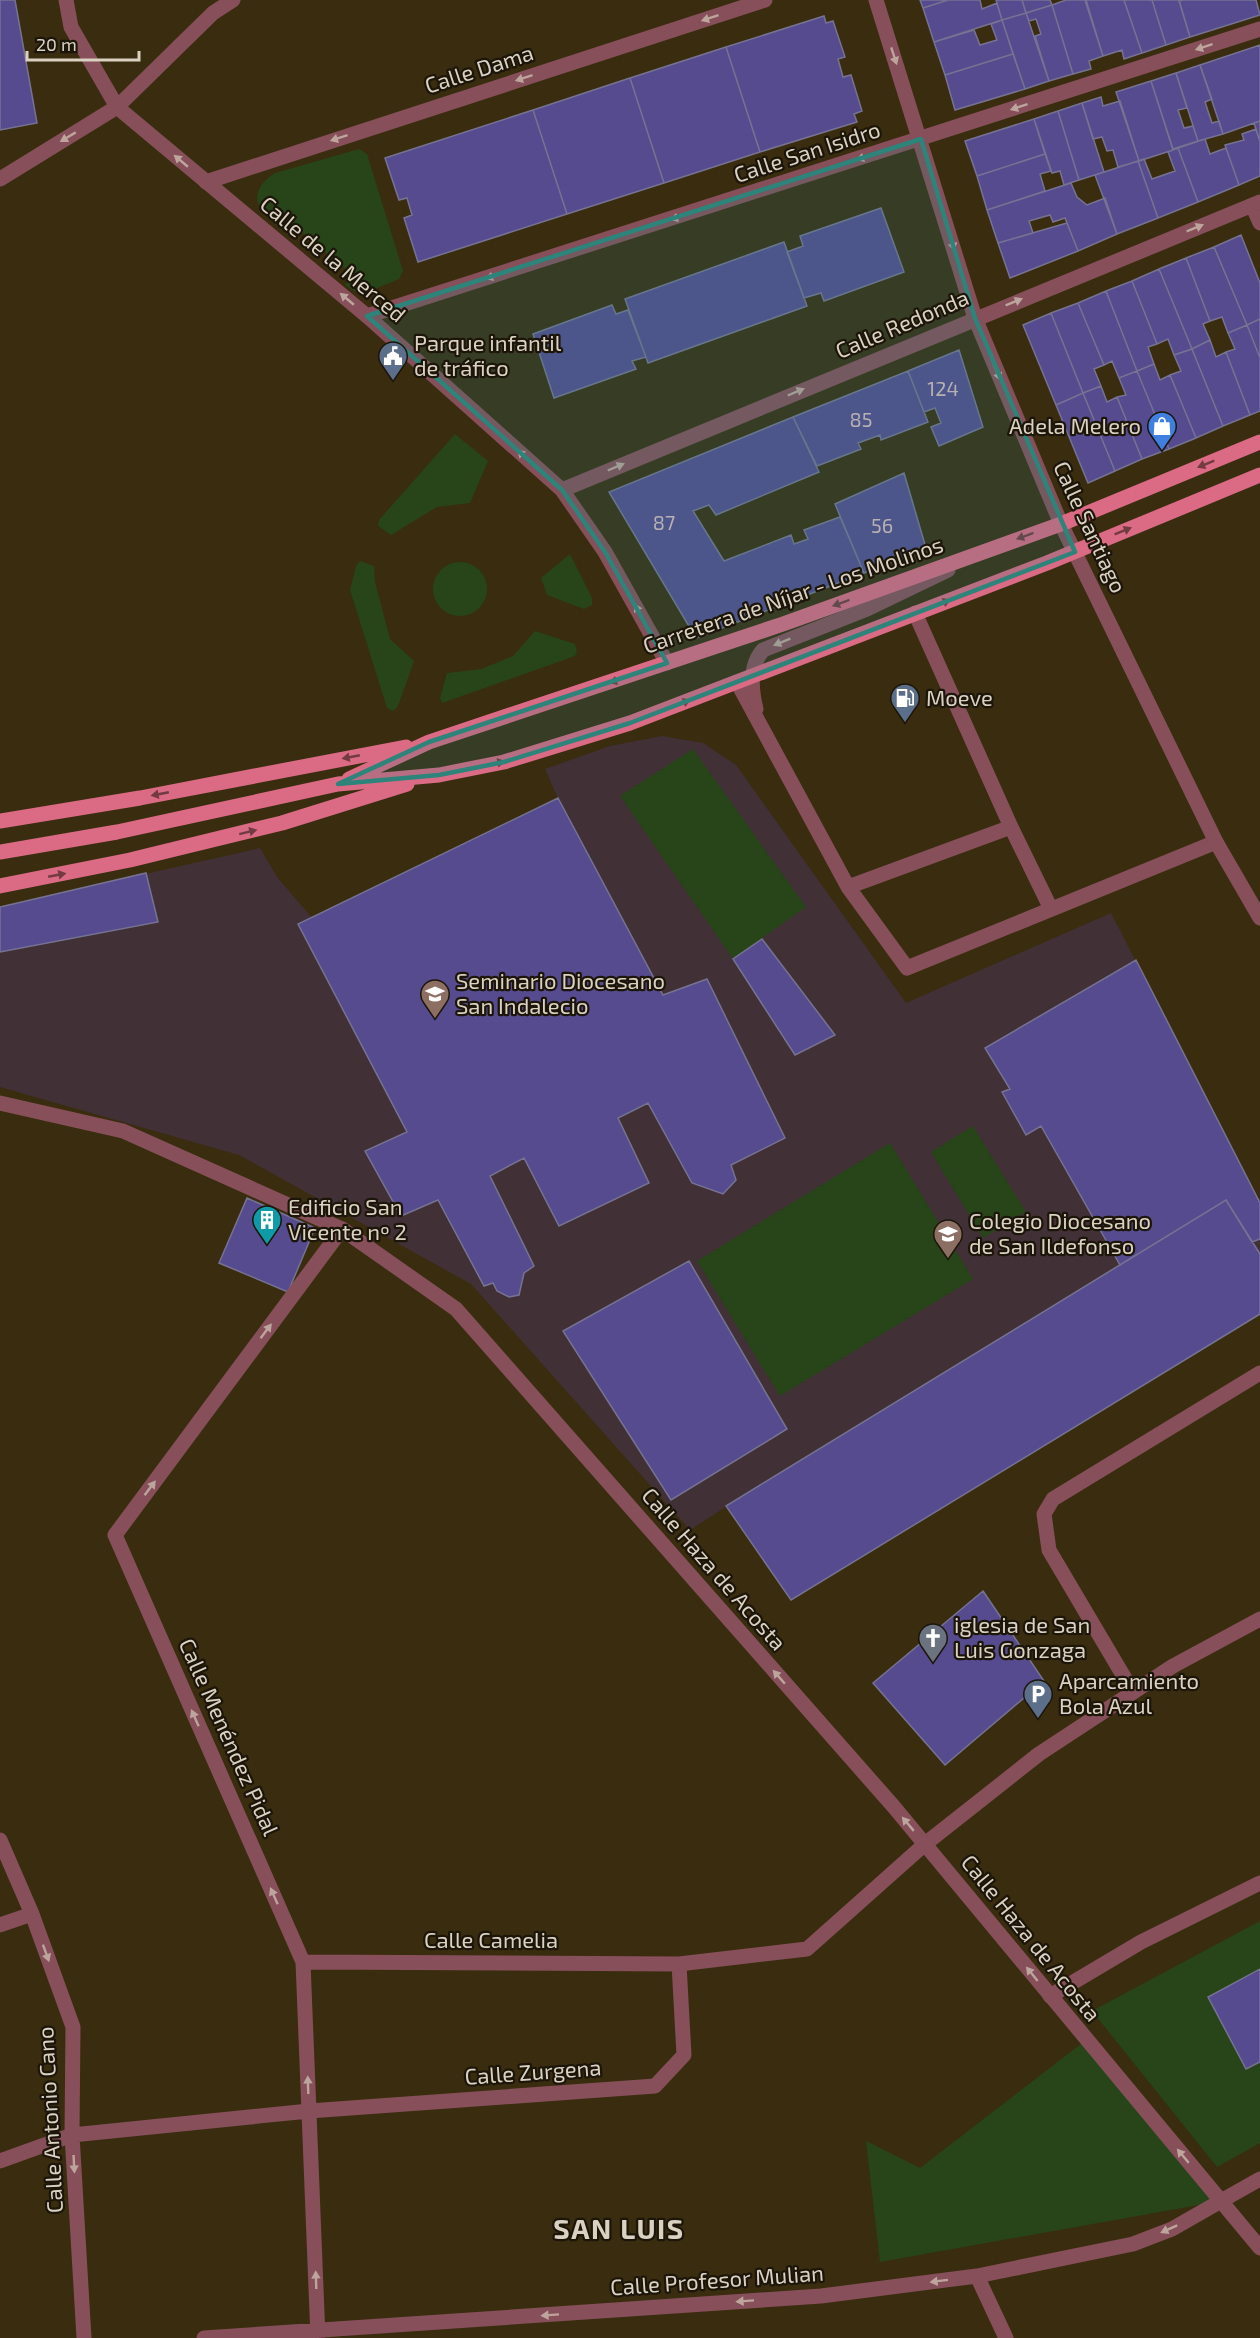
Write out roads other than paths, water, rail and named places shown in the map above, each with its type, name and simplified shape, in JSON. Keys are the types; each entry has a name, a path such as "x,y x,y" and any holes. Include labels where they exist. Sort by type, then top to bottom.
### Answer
{"main road":[{"name":"Carretera de Níjar - Los Molinos","path":"338,784 429,742 667,663 1061,524 1260,442"},
{"name":"Carretera de Níjar - Los Molinos","path":"0,852 117,831 338,784 439,775 504,762 618,727 753,676 1075,552 1260,475"},
{"path":"0,821 140,798 429,742"},
{"path":"0,886 130,860 282,824 439,775"}],"street":[{"name":"Calle de la Merced","path":"66,0 71,27 117,107 367,316 561,490 605,552 667,663"},
{"path":"0,178 117,107 213,13 233,0"},
{"name":"Calle Dama","path":"206,182 765,0"},
{"name":"Calle Santiago","path":"876,0 975,318 1061,524 1216,842 1260,918"},
{"name":"Calle San Isidro","path":"367,316 1260,29"},
{"path":"1256,203 1260,223"},
{"name":"Calle Redonda","path":"561,490 1256,203"},
{"path":"761,728 752,693 754,663 763,650 867,609 988,550"},
{"path":"915,613 1011,827 1051,909"},
{"path":"737,682 848,887 907,968 1216,842"},
{"path":"848,887 1011,827"},
{"name":"Calle Haza de Acosta","path":"0,1103 123,1131 342,1229 456,1309 925,1844 1260,2248"},
{"name":"Calle Menéndez Pidal","path":"318,2335 303,1962 115,1535 342,1229"},
{"path":"1133,1692 1049,1550 1044,1514 1053,1499 1260,1373"},
{"path":"679,1964 807,1949 925,1844 1039,1754 1173,1665 1260,1619"},
{"name":"Calle Antonio Cano","path":"2,1848 32,1914 73,2027 72,2135 84,2338"},
{"path":"1050,1996 1141,1942 1260,1882"},
{"path":"0,1925 32,1914"},
{"name":"Calle Camelia","path":"303,1962 679,1964"},
{"name":"Calle Zurgena","path":"0,2161 72,2135 309,2111 655,2086 684,2055 679,1964"},
{"name":"Calle Profesor Mulian","path":"204,2338 318,2335 821,2296 976,2276 1132,2244 1172,2229 1260,2179"},
{"path":"976,2276 1006,2338"}],"place":[{"name":"Parque infantil de tráfico","path":"393,382"},
{"name":"Adela Melero","path":"1162,452"},
{"name":"Moeve","path":"905,724"},
{"name":"Seminario Diocesano San Indalecio","path":"435,1020"},
{"name":"Edificio San Vicente nº 2","path":"267,1246"},
{"name":"Colegio Diocesano de San Ildefonso","path":"948,1260"},
{"name":"iglesia de San Luis Gonzaga","path":"933,1664"},
{"name":"Aparcamiento Bola Azul","path":"1038,1720"}],"district":[{"name":"SAN LUIS","path":"619,2229"}]}
